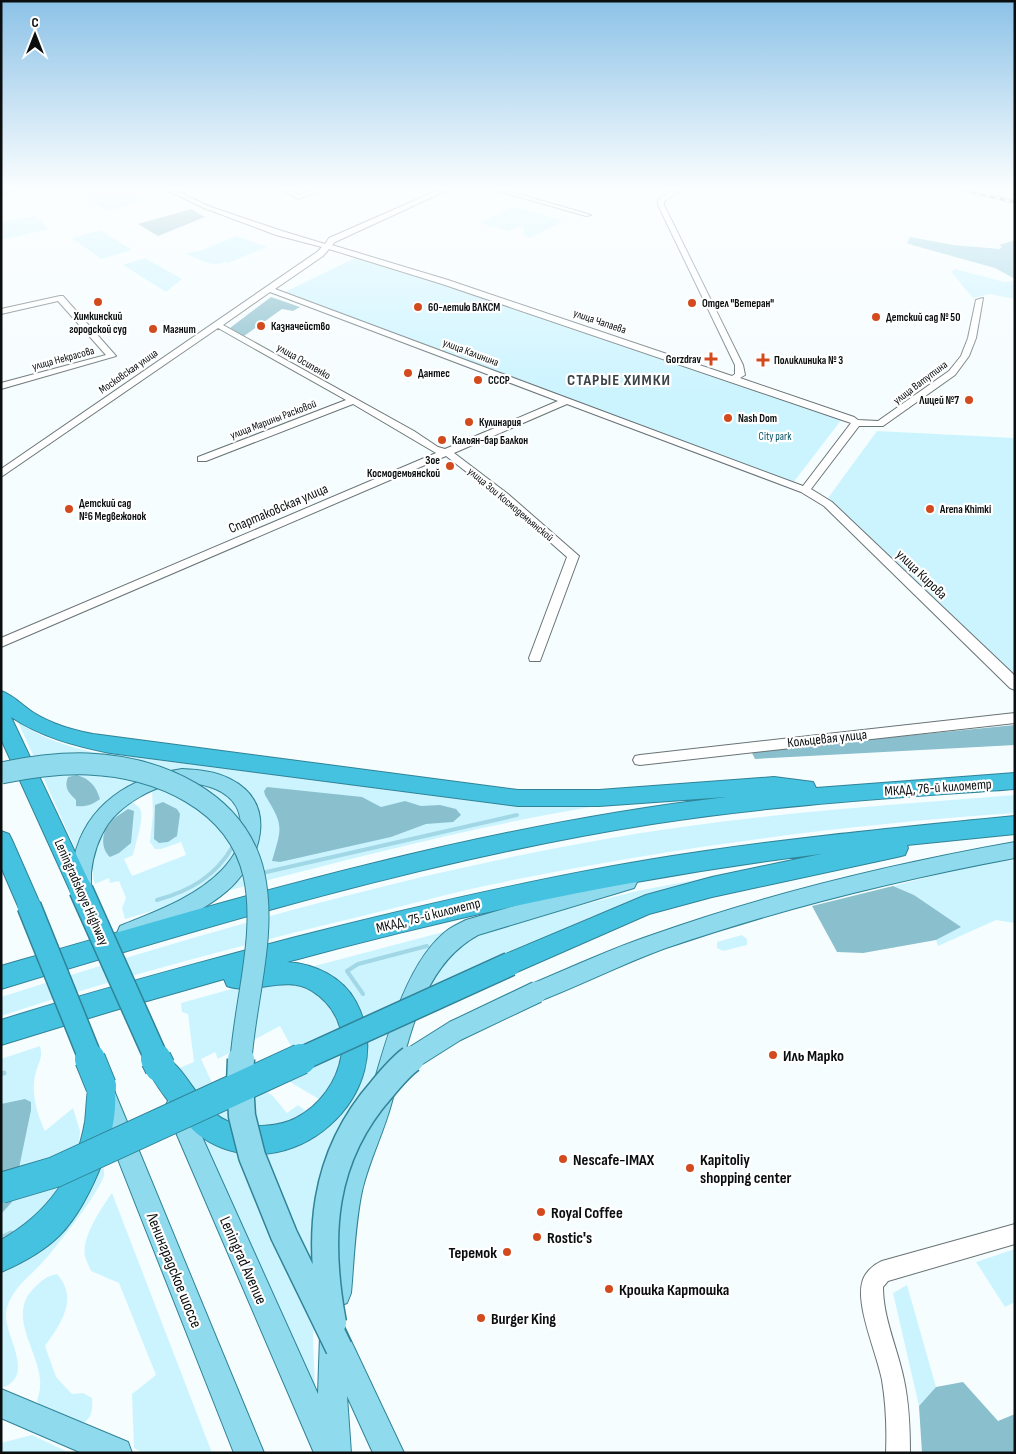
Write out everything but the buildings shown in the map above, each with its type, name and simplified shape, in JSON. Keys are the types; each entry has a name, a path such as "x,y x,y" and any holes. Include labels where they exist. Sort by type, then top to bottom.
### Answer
{"highway":[{"path":"1,698 26,718 59,734 81,740 127,748 518,798 599,798 774,785 861,792"},
{"name":"Leningradskoye Highway","path":"1,717 160,1067 198,1115 223,1133 241,1138 262,1139 283,1136 303,1129 322,1117 339,1097 350,1076 355,1055 355,1031 350,1012 338,995 322,983 304,975 261,975 140,990"},
{"name":"МКАД, 76-й километр","path":"861,792 1015,781"},
{"path":"1,978 360,876 483,846 602,823 782,799 861,792"},
{"path":"1,1188 54,1172 96,1154 510,964 646,905 712,887 1015,825"},
{"name":"МКАД, 75-й километр","path":"8,1032 140,990 374,928 500,898 696,862 863,840 1015,825"},
{"path":"1,840 101,1086 101,1106 92,1148 70,1200 49,1225 34,1238 1,1257"}],"main road":[{"path":"1,773 37,765 56,764 109,766 146,773 187,790 204,800 230,824 245,845 255,880 258,911 240,1056 239,1089 242,1118 256,1168 273,1210 389,1453"},
{"path":"58,961 185,908 218,887 236,868 248,845 252,821 246,802 229,787 220,782 199,777 184,776 157,781 132,793 110,810 94,830 80,875 81,890"},
{"path":"339,1348 331,1313 325,1250 325,1208 329,1189 342,1150 362,1111 374,1095 408,1061 449,1034 496,1010 665,940 759,909 845,885 927,866 1015,850"},
{"path":"336,1453 332,1408 335,1324 349,1193 358,1160 379,1107 391,1059 411,1003 428,968 451,941 473,927 696,862"},
{"path":"1,866 28,906"},
{"name":"Leningrad Avenue","path":"160,1067 329,1453"},
{"name":"Ленинградское шоссе","path":"101,1086 249,1453"},
{"path":"1,1403 118,1453"}],"street":[{"name":"Московская улица","path":"1,474 316,257"},
{"name":"улица Чапаева","path":"363,257 733,379 851,419 856,423"},
{"path":"686,257 739,365 740,376 733,379"},
{"name":"улица Калинина","path":"271,288 804,490"},
{"name":"улица Некрасова","path":"1,312 60,298 112,356 1,386"},
{"name":"улица Ватутина","path":"856,423 880,424 952,373 965,356 972,338 980,300"},
{"name":"улица Осипенко","path":"218,325 353,401"},
{"name":"улица Зои Космодемьянской","path":"353,401 434,449 450,454 504,496 573,556 535,658"},
{"name":"улица Марины Расковой","path":"202,459 353,401"},
{"name":"Спартаковская улица","path":"1,643 566,401"},
{"path":"804,490 856,423"},
{"name":"улица Кирова","path":"804,490 828,504 1015,685"},
{"name":"Кольцевая улица","path":"640,760 1015,718"},
{"path":"898,1453 899,1424 893,1380 872,1301 872,1283 882,1272 1015,1234"}],"green space":[{"path":"194,257 243,257 228,263 215,264"},
{"name":"City park","path":"361,257 842,419 793,483 285,292 355,258"},
{"path":"145,258 182,279 166,292 123,265"},
{"path":"955,269 1004,282 1014,281 1015,299 990,294 973,298 951,272"},
{"name":"Arena Khimki","path":"877,431 1015,438 1015,677 828,498"},
{"path":"18,722 54,741 93,752 507,804 539,806 609,804 462,832 222,892 250,860 258,844 259,809 253,796 244,786 218,774 187,771 93,818 76,850"},
{"path":"208,783 231,798 243,820 231,863 202,891 169,906 125,919 122,908 126,898 119,881 110,883 109,878 95,884 93,877 94,846 103,826 130,801 140,809 141,824 133,855 124,859 132,876 186,855 181,842 161,849 155,849 150,842 153,814 152,789 161,786"},
{"path":"1015,795 1015,813 882,824 750,840 619,860 489,885 210,954 126,977 1,1016 1,997 149,951 298,908 524,854 651,831 703,824 807,812"},
{"path":"1015,860 1015,923 996,920 938,946 936,940 960,927 914,895 893,886 978,864"},
{"path":"711,877 590,917 420,994 450,949 487,929 637,891"},
{"path":"451,930 384,1054 369,1088 316,1281 313,1339 315,1387 196,1129 292,1146 366,1038 361,1016 354,1000 307,968"},
{"path":"742,935 747,939 747,945 723,951 717,948 717,942"},
{"path":"264,980 311,986 341,1011 346,1061 322,1101 262,1065 292,1048 280,1026 218,1059 215,1052 201,1059 213,1085 252,1096 266,1092 272,1095 287,1113 298,1105 309,1113 292,1124 236,1131 189,1090 179,1068 194,1062 188,1014 182,1012 181,1003"},
{"path":"40,1046 41,1056 34,1079 34,1094 42,1125 45,1131 73,1108 80,1131 79,1144 70,1172 56,1201 1,1248 1,1059"},
{"path":"102,1157 104,1176 93,1196 57,1245 20,1285 9,1302 6,1318 18,1367 16,1376 11,1383 1,1388 1,1269"},
{"path":"112,1193 212,1453 143,1453 134,1448 132,1394 156,1375 119,1283 91,1271 85,1256 89,1232"},
{"path":"1015,1249 1015,1302 1005,1307 976,1262"},
{"path":"57,1274 67,1293 67,1302 62,1320 45,1346 56,1377 72,1394 83,1393 92,1398 91,1414 80,1425 41,1408 37,1401 40,1388 38,1367 23,1320 26,1298 41,1281"},
{"path":"907,1285 936,1387 919,1406 893,1293"},
{"path":"32,1435 70,1453 1,1453 1,1443"}],"shaded area":[{"path":"955,257 1015,257 1015,279 995,268"},
{"path":"271,297 300,307 293,311 282,309 244,336 230,328"},
{"path":"1015,725 1015,745 755,759 751,751"},
{"path":"77,775 92,784 97,790 100,799 89,805 76,806 76,800 69,792 66,784 68,777"},
{"path":"267,787 362,797 381,807 405,801 421,806 440,805 456,809 461,815 453,822 426,824 391,837 280,862 272,861 278,841 279,827 276,814 265,795 264,791"},
{"path":"163,802 177,809 180,814 177,836 168,842 159,843 154,839 155,805"},
{"path":"128,809 134,811 131,843 119,853 110,857 105,850 103,841 106,828"},
{"path":"893,886 914,895 961,927 936,940 863,953 837,952 812,906"},
{"path":"25,1099 31,1102 31,1110 12,1202 1,1214 1,1104"},
{"path":"963,1382 998,1421 1015,1414 1015,1453 922,1453 919,1406 936,1387"}],"waterway":[{"path":"262,873 517,815"},
{"path":"157,900 180,892 201,881 219,866 233,846"},
{"path":"363,994 347,971 358,964 427,946"},
{"path":"1,1238 11,1233"}],"place":[{"name":"Химкинский городской суд","path":"98,302"},
{"name":"Отдел \"Ветеран\"","path":"692,303"},
{"name":"60-летию ВЛКСМ","path":"418,307"},
{"name":"Детский сад № 50","path":"876,317"},
{"name":"Казначейство","path":"261,326"},
{"name":"Магнит","path":"153,329"},
{"name":"Gorzdrav","path":"711,359"},
{"name":"Поликлиника № 3","path":"763,360"},
{"name":"Дантес","path":"408,373"},
{"name":"СССР","path":"478,380"},
{"name":"Лицей №7","path":"969,400"},
{"name":"Nash Dom","path":"728,418"},
{"name":"Кулинария","path":"469,422"},
{"name":"Кальян-бар Балкон","path":"442,440"},
{"name":"Зое Космодемьянской","path":"450,466"},
{"name":"Детский сад №6 Медвежонок","path":"69,509"},
{"name":"Arena Khimki","path":"930,509"},
{"name":"Иль Марко","path":"773,1055"},
{"name":"Nescafe-IMAX","path":"563,1159"},
{"name":"Kapitoliy shopping center","path":"690,1168"},
{"name":"Royal Coffee","path":"541,1212"},
{"name":"Rostic's","path":"537,1237"},
{"name":"Теремок","path":"507,1252"},
{"name":"Крошка Картошка","path":"609,1289"},
{"name":"Burger King","path":"481,1318"}],"district":[{"name":"СТАРЫЕ ХИМКИ","path":"619,379"}]}
